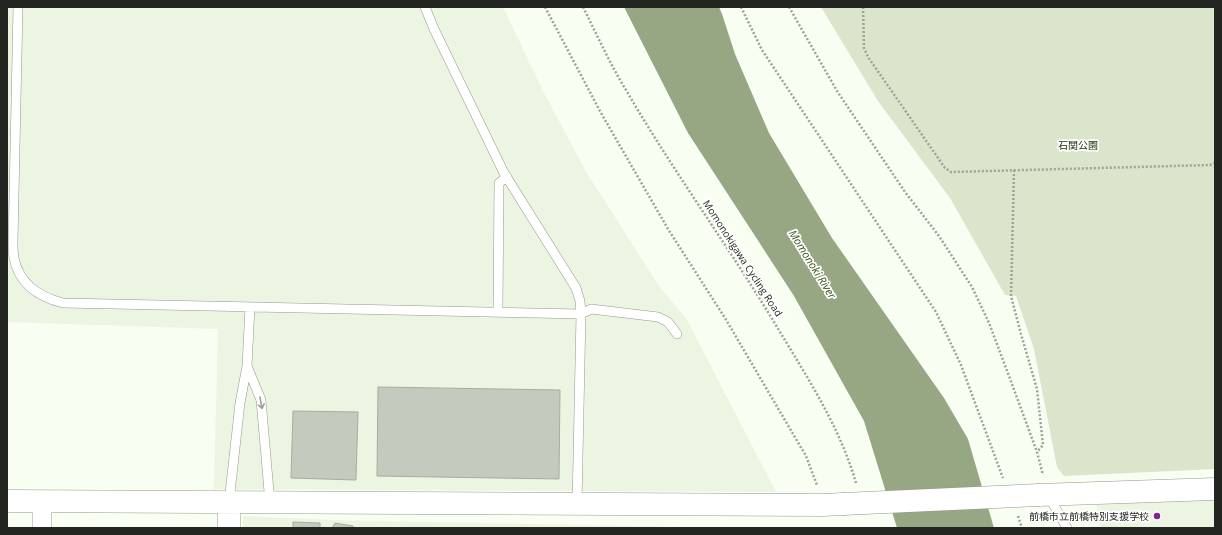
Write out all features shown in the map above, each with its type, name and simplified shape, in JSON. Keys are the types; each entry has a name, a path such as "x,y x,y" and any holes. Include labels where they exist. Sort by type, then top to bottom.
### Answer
{"street":[{"path":"7,501 577,505 833,505 1215,489"},
{"path":"42,501 42,528"},
{"path":"229,502 229,528"}],"lane":[{"path":"18,7 13,242 14,258 19,272 27,284 37,293 50,300 63,303 581,314 591,309 658,316 668,322 677,334"},
{"path":"424,7 507,177 576,288 580,301 577,505"},
{"path":"498,312 499,183 507,177"},
{"path":"229,502 240,403 247,366 250,307"},
{"path":"247,366 261,400 270,502"},
{"path":"1044,495 1067,528"}],"path":[{"path":"545,7 601,113 668,229 725,318 806,456 814,475 833,505"},
{"name":"Momonokigawa Cycling Road","path":"583,7 625,89 664,153 752,286 827,412 841,443 857,487"},
{"path":"741,7 762,50 936,312 961,365 1005,484"},
{"path":"790,7 837,91 906,192 939,236 972,287 989,323 1037,452 1044,495"},
{"path":"863,7 864,48 868,57 945,168 951,172 1202,165 1215,163"},
{"path":"1014,170 1011,296 1037,389 1043,445 1037,452"},
{"path":"1016,513 1022,528"}],"shaded area":[{"path":"7,7 503,7 542,89 585,170 659,286 687,320 776,492 214,489 218,329 7,322"},
{"name":"前橋市立前橋特別支援学校","path":"1190,494 1215,494 1215,528 1101,528 1096,504"},
{"path":"243,516 331,520 731,528 243,528"}],"green space":[{"name":"石関公園","path":"821,7 1215,7 1215,469 1064,476 1057,467 1034,349 1016,296 1005,295 950,198 878,101"}],"water":[{"name":"Momonoki River","path":"624,7 719,7 735,54 769,133 832,238 944,398 968,439 994,528 897,528 864,421 794,296 688,133"}],"building":[{"path":"378,387 560,390 559,479 377,476"},
{"path":"293,411 358,412 356,480 291,478"},
{"path":"293,522 320,523 320,528 293,528"},
{"path":"335,523 353,526 353,528 332,528"}],"place":[{"name":"前橋市立前橋特別支援学校","path":"1157,516"}]}
